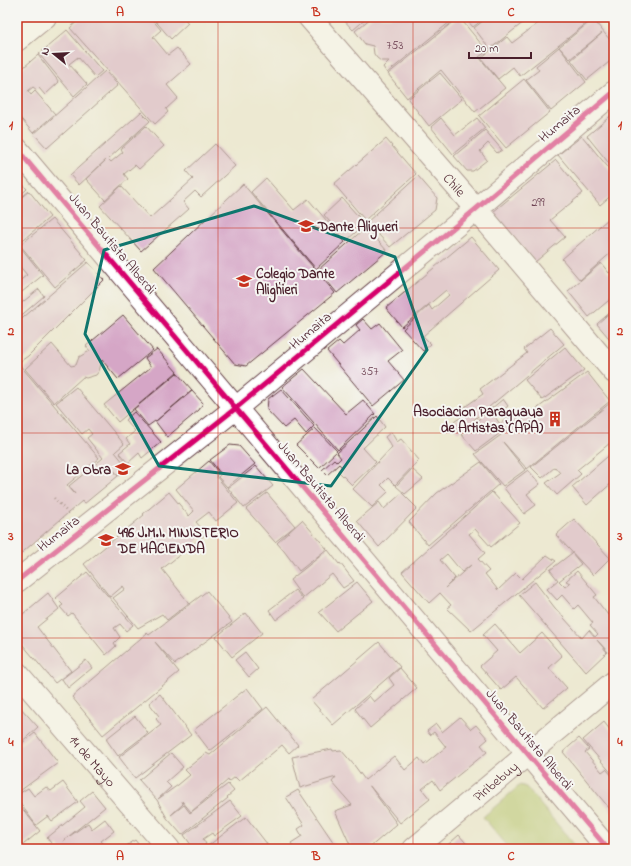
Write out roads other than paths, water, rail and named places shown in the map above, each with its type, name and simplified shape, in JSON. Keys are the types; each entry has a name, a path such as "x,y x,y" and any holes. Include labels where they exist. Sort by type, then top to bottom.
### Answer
{"street":[{"path":"17,40 45,17"},
{"name":"Chile","path":"309,17 476,209 614,372"},
{"name":"Humaita","path":"17,581 236,408 476,209 614,92"},
{"name":"Juan Bautista Alberdi","path":"17,149 608,849"},
{"name":"14 de Mayo","path":"17,672 168,849"},
{"name":"Piribebuy","path":"414,849 614,682"}],"place":[{"name":"Dante Aligueri","path":"306,226"},
{"name":"Colegio Dante Alighieri","path":"244,281"},
{"name":"Asociacion Paraguaya de Artistas (APA)","path":"555,419"},
{"name":"La Obra","path":"123,469"},
{"name":"496 J.M.I. MINISTERIO DE HACIENDA","path":"106,540"}]}
